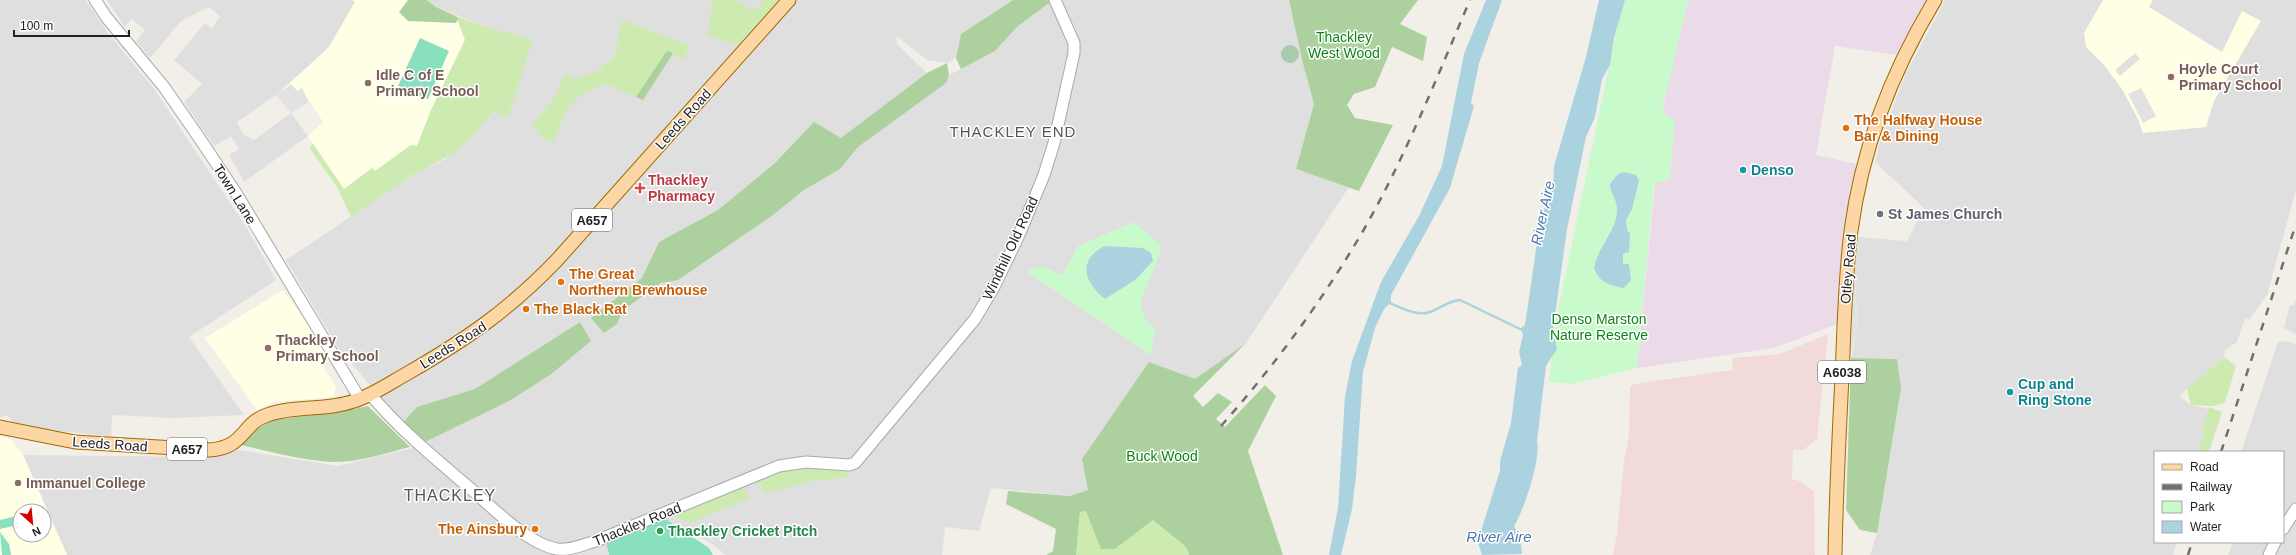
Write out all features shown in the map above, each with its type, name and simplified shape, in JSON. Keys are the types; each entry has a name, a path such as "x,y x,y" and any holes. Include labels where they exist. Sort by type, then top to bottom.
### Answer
{"main road":[{"name":"Leeds Road","path":"0,427 75,442 216,450 232,445 256,421 275,412 344,404 365,396 477,331 525,292 557,260 789,0"},
{"name":"Otley Road","path":"1835,555 1836,468 1846,291 1851,232 1858,190 1872,136 1888,91 1906,52 1936,0"}],"street":[{"name":"Town Lane","path":"95,0 107,18 164,88 208,152 365,396"},
{"name":"Windhill Old Road","path":"857,461 975,319 994,287 1019,235 1044,175 1054,143 1074,53 1074,43 1054,0"},
{"name":"Thackley Road","path":"365,396 497,511 531,537 557,549 574,547 596,540 779,466 806,462 850,465 857,461"},
{"path":"2286,525 2296,509"},
{"path":"2269,555 2275,543"}],"shaded area":[{"path":"0,0 86,0 108,33 154,89 248,230 276,280 189,337 244,415 173,418 112,415 111,436 47,430 12,422 7,415 0,418"},
{"path":"107,0 352,0 355,2 329,47 276,95 237,122 243,134 254,140 291,113 308,136 244,182 229,155 239,149 231,136 214,146 184,102 202,84 174,60 205,23 212,29 220,16 209,7 181,21 150,58 136,41 145,30 132,19 125,27"},
{"name":"Idle C of E Primary School","path":"352,0 427,0 436,7 456,16 465,40 431,110 417,146 411,145 375,171 372,168 344,189 308,136 323,122 310,102 277,95 329,47 355,2"},
{"path":"427,0 1013,0 961,34 956,58 947,63 927,60 896,36 897,44 927,73 949,75 995,51 1017,27 1053,0 1289,0 1302,60 1314,104 1296,169 1349,187 1246,343 1195,379 1088,490 1070,496 991,488 979,531 945,527 942,555 726,555 712,544 666,519 562,555 67,555 52,521 52,503 44,503 23,455 211,457 239,450 338,466 413,448 383,401 337,346 286,260 408,178 445,159 471,138 493,112 508,117 490,28 436,7"},
{"path":"1688,0 1927,0 1897,55 1835,46 1816,155 1856,164 1843,230 1837,324 1774,348 1637,368 1662,112"},
{"path":"1945,0 2296,0 2296,190 2267,295 2249,320 2245,318 2237,342 2225,350 2224,357 2179,396 2191,405 2222,412 2209,451 2154,451 2154,543 2177,543 2173,555 1870,555 1877,533 1897,359 1851,358 1856,338 1857,300 1854,280 1858,237 1907,241 1924,208 1875,162 1881,138 1906,73"},
{"name":"Hoyle Court Primary School","path":"2103,0 2153,0 2149,7 2222,52 2242,11 2261,21 2214,101 2206,127 2143,133 2138,119 2122,89 2104,65 2086,47 2084,33"},
{"path":"1290,45 1296,48 1299,54 1296,60 1290,63 1284,60 1281,54 1284,48"},
{"path":"2135,53 2140,59 2120,76 2115,70"},
{"path":"291,84 297,91 302,88 309,102 291,113 276,95"},
{"path":"2141,88 2156,116 2143,123 2128,94"},
{"path":"1847,277 1854,280 1857,300 1856,338 1851,353 1843,359"},
{"name":"Thackley Primary School","path":"283,290 332,358 322,365 336,387 334,397 274,402 257,410 205,338"},
{"path":"2296,300 2296,334 2284,328 2290,305 2294,305"},
{"path":"1828,334 1817,439 1803,450 1793,450 1792,479 1802,482 1814,492 1815,555 1613,555 1617,533 1624,461 1629,435 1630,387 1634,384 1732,370 1733,358 1780,354"},
{"path":"2282,341 2296,344 2296,555 2228,555 2233,543 2284,543 2284,451 2241,451 2278,342"},
{"name":"Immanuel College","path":"0,436 11,439 23,455 44,503 12,503 12,543 52,543 52,521 67,555 0,555"},
{"path":"606,543 609,555 572,555 572,554"}],"green space":[{"path":"408,0 427,0 436,7 456,16 458,19 456,23 408,21 399,12"},
{"path":"713,0 735,0 747,6 747,9 751,10 753,8 758,10 763,0 779,0 739,44 734,45 707,35"},
{"path":"1013,0 1053,0 1017,27 995,51 961,69 956,58 961,34"},
{"name":"Thackley West Wood","path":"1289,0 1418,0 1400,24 1427,37 1423,61 1392,47 1375,87 1354,94 1347,105 1355,118 1393,125 1359,191 1296,169 1314,104 1302,60"},
{"name":"Denso Marston Nature Reserve","path":"1623,0 1688,0 1662,112 1675,120 1670,179 1654,184 1637,368 1573,384 1549,382 1557,315"},
{"path":"456,16 490,28 533,40 508,117 493,112 471,138 454,153 408,178 351,217 337,187 310,149 312,143 344,189 372,168 375,171 411,145 417,146 431,110 465,40"},
{"path":"622,20 689,45 684,60 672,55 672,52 666,52 636,97 604,83 592,89 570,106 562,120 553,143 538,135 540,131 531,126 558,93 564,75 574,79 602,69 602,65 614,59"},
{"path":"420,38 449,51 428,99 398,86"},
{"path":"666,52 672,52 672,55 643,100 636,97"},
{"path":"947,63 949,75 946,83 858,147 840,169 804,190 773,215 678,280 661,283 623,310 617,324 604,333 591,318 642,278 659,242 718,210 774,164 814,122 841,138 927,73"},
{"path":"1134,222 1160,244 1160,254 1140,302 1146,321 1155,329 1151,355 1027,272 1041,267 1049,269 1062,276 1078,246"},
{"path":"580,322 591,341 550,375 509,401 423,443 401,425 417,407 475,389"},
{"name":"Buck Wood","path":"1246,343 1193,396 1203,407 1218,393 1232,402 1216,419 1225,427 1265,385 1276,396 1248,451 1283,555 1189,555 1186,547 1153,520 1115,549 1101,549 1086,511 1080,512 1076,555 1046,555 1053,551 1056,529 1006,504 1008,491 1070,496 1088,490 1082,459 1149,362 1195,379"},
{"path":"2224,357 2236,366 2225,403 2213,406 2191,405 2187,389"},
{"path":"1851,358 1897,359 1901,388 1877,533 1860,530 1846,510"},
{"path":"368,406 410,447 363,459 335,462 299,458 241,445 256,430 271,420 345,411"},
{"path":"2209,407 2222,412 2208,451 2198,451 2205,432 2202,430"},
{"path":"804,467 845,470 849,477 812,481 759,495 763,492 760,483 755,485 754,481 769,475"},
{"path":"743,486 750,498 690,523 671,515"},
{"path":"1086,511 1115,549 1153,520 1186,547 1189,555 1076,555 1080,512"},
{"path":"12,517 12,526 0,529 0,520"},
{"name":"Thackley Cricket Pitch","path":"666,519 709,548 713,555 609,555 606,543"},
{"path":"0,532 9,544 11,555 2,555"}],"water":[{"path":"1486,0 1502,0 1479,63 1471,103 1474,106 1450,188 1391,295 1391,302 1384,309 1375,328 1363,372 1356,476 1352,509 1341,555 1329,555 1338,508 1345,396 1352,361 1381,282 1419,216 1442,166 1464,54"},
{"name":"River Aire","path":"1599,0 1625,0 1614,38 1610,65 1602,79 1595,117 1586,137 1567,229 1553,330 1557,349 1546,366 1537,441 1538,449 1534,472 1527,497 1514,526 1520,537 1522,554 1482,555 1478,543 1479,537 1500,471 1500,461 1511,423 1518,368 1522,365 1519,352 1523,335 1521,328 1525,325 1539,229 1548,196 1553,189 1554,166 1586,57"},
{"path":"1624,172 1636,175 1639,181 1632,209 1626,220 1627,230 1630,234 1629,252 1623,254 1623,264 1629,264 1631,280 1624,288 1614,286 1602,280 1594,268 1599,252 1611,231 1616,216 1617,205 1610,184 1618,174"},
{"path":"1104,246 1143,248 1151,253 1153,261 1135,280 1105,299 1092,286 1086,272 1090,258 1095,252"}],"waterway":[{"path":"1387,302 1408,311 1425,313 1460,300 1524,331"}],"railway":[{"path":"1221,426 1260,380 1297,332 1363,231 1407,146 1470,0"},
{"path":"2221,451 2296,224"},
{"path":"2188,555 2192,543"}],"place":[{"name":"Hoyle Court Primary School","path":"2171,77"},
{"name":"Idle C of E Primary School","path":"368,83"},
{"name":"The Halfway House Bar & Dining","path":"1846,128"},
{"name":"Denso","path":"1743,170"},
{"name":"Thackley Pharmacy","path":"640,188"},
{"name":"St James Church","path":"1880,214"},
{"name":"The Great Northern Brewhouse","path":"561,282"},
{"name":"The Black Rat","path":"526,309"},
{"name":"Thackley Primary School","path":"268,348"},
{"name":"Cup and Ring Stone","path":"2010,392"},
{"name":"Immanuel College","path":"18,483"},
{"name":"The Ainsbury","path":"535,529"},
{"name":"Thackley Cricket Pitch","path":"660,531"}],"district":[{"name":"THACKLEY END","path":"1013,132"},
{"name":"THACKLEY","path":"450,495"}]}
